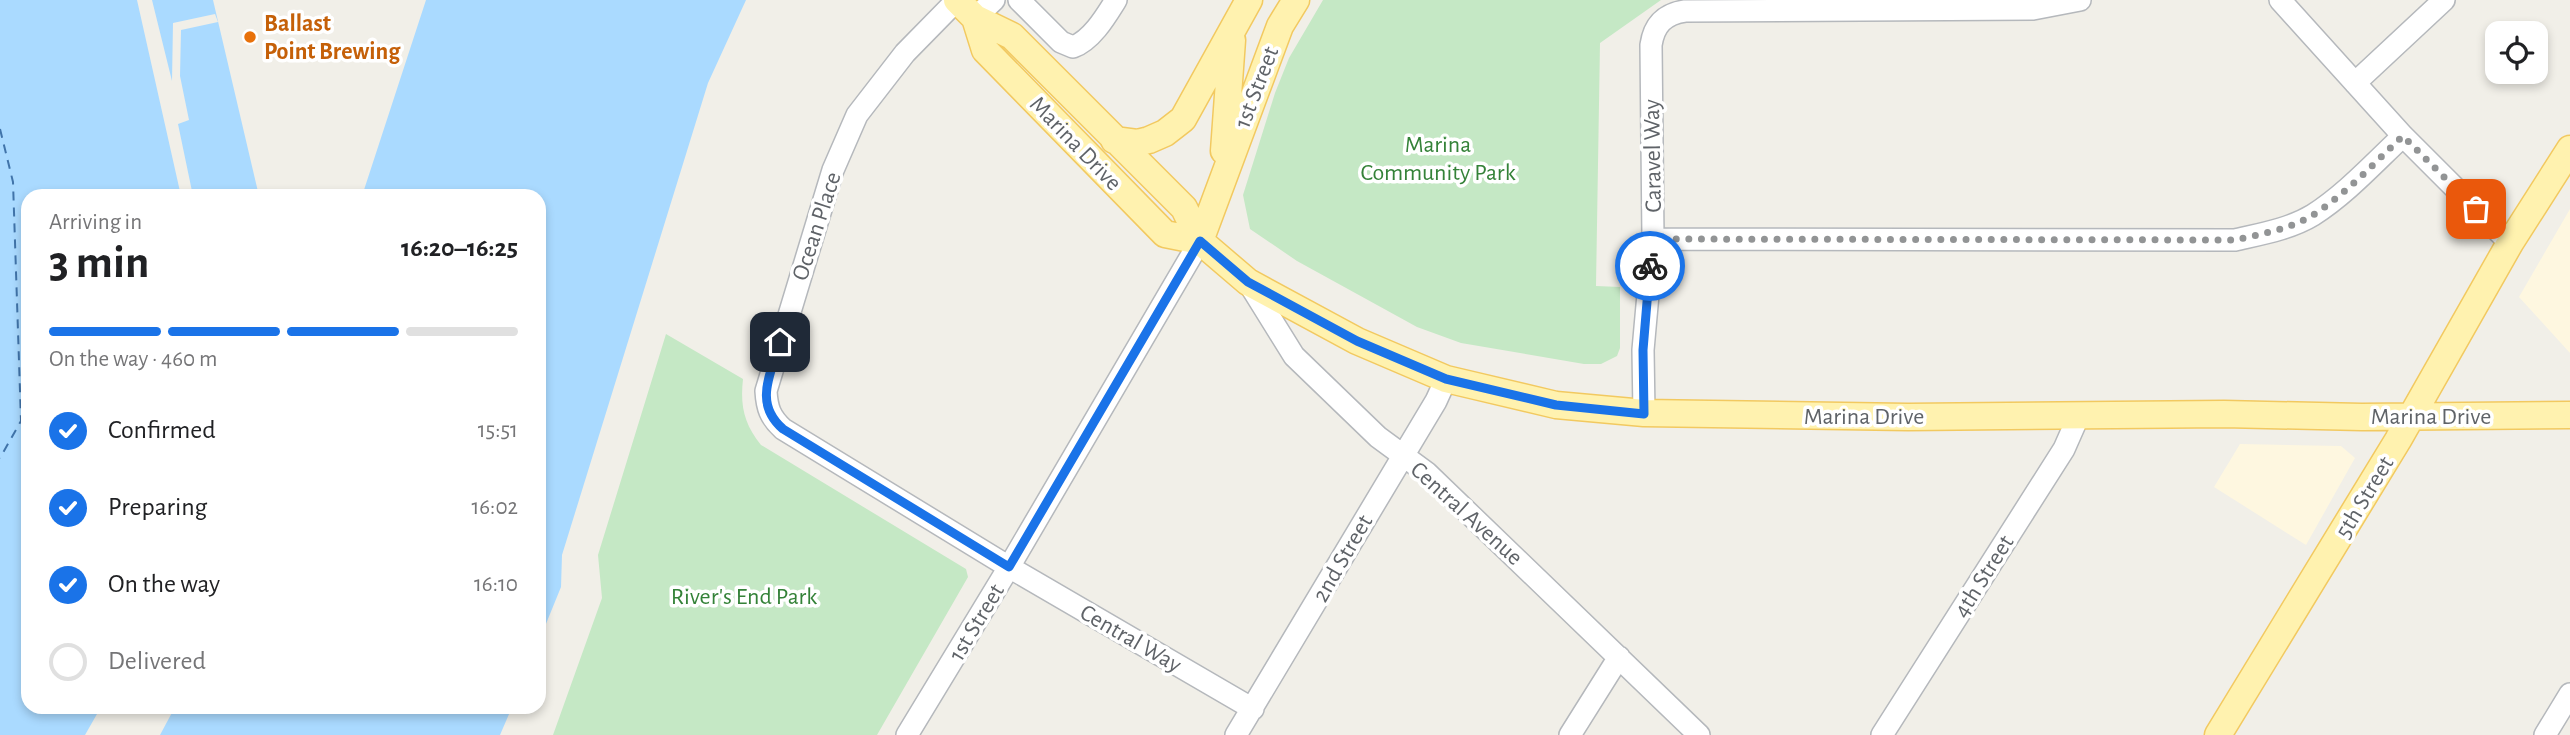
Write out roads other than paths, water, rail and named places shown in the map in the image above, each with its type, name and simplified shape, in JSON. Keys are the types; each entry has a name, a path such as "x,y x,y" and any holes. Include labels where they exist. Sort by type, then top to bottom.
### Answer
{"main road":[{"name":"1st Street","path":"1222,177 1234,24 1248,0"},
{"name":"1st Street","path":"1200,241 1280,26 1296,0"},
{"name":"Marina Drive","path":"963,6 1013,36 1184,208 1200,241 1248,282 1357,341 1446,379 1556,405 1644,414 1908,417 2570,415"},
{"name":"Marina Drive","path":"963,6 985,50 1165,234 1200,241"},
{"path":"1114,140 1137,143 1149,140 1165,133 1183,119 1234,24"},
{"name":"5th Street","path":"2218,735 2412,415 2510,243 2570,149"}],"street":[{"path":"963,6 994,0"},
{"path":"1019,0 1060,42 1073,47 1082,44 1116,0"},
{"name":"Caravel Way","path":"1644,414 1643,350 1653,239 1651,45 1657,25 1674,12 1685,11 2033,9 2080,0"},
{"path":"2280,0 2403,136 2510,243"},
{"path":"2355,83 2444,0"},
{"name":"Ocean Place","path":"963,6 905,52 857,115 833,170 806,256 766,391 766,407 772,419 783,429 1009,567"},
{"path":"1653,239 2235,240 2271,233 2311,216 2342,193 2403,136"},
{"name":"1st Street","path":"907,735 1200,241"},
{"name":"Central Avenue","path":"1248,282 1294,356 1378,437 1427,473 1699,735"},
{"name":"2nd Street","path":"1237,735 1436,401 1446,379"},
{"name":"4th Street","path":"1882,735 2064,449 2079,415"},
{"name":"Central Way","path":"1009,567 1253,709"},
{"path":"1570,735 1619,657"},
{"path":"2545,735 2570,694"}],"water":[{"path":"0,0 213,0 257,189 21,189 21,714 97,714 85,735 0,735"},
{"path":"426,0 746,0 708,83 562,555 561,587 546,624 546,189 364,189"},
{"path":"171,714 509,714 500,735 160,735"}],"place":[{"name":"Ballast Point Brewing","path":"250,37"}],"park label":[{"name":"Marina Community Park","path":"1438,158"},
{"name":"River's End Park","path":"744,596"}]}
